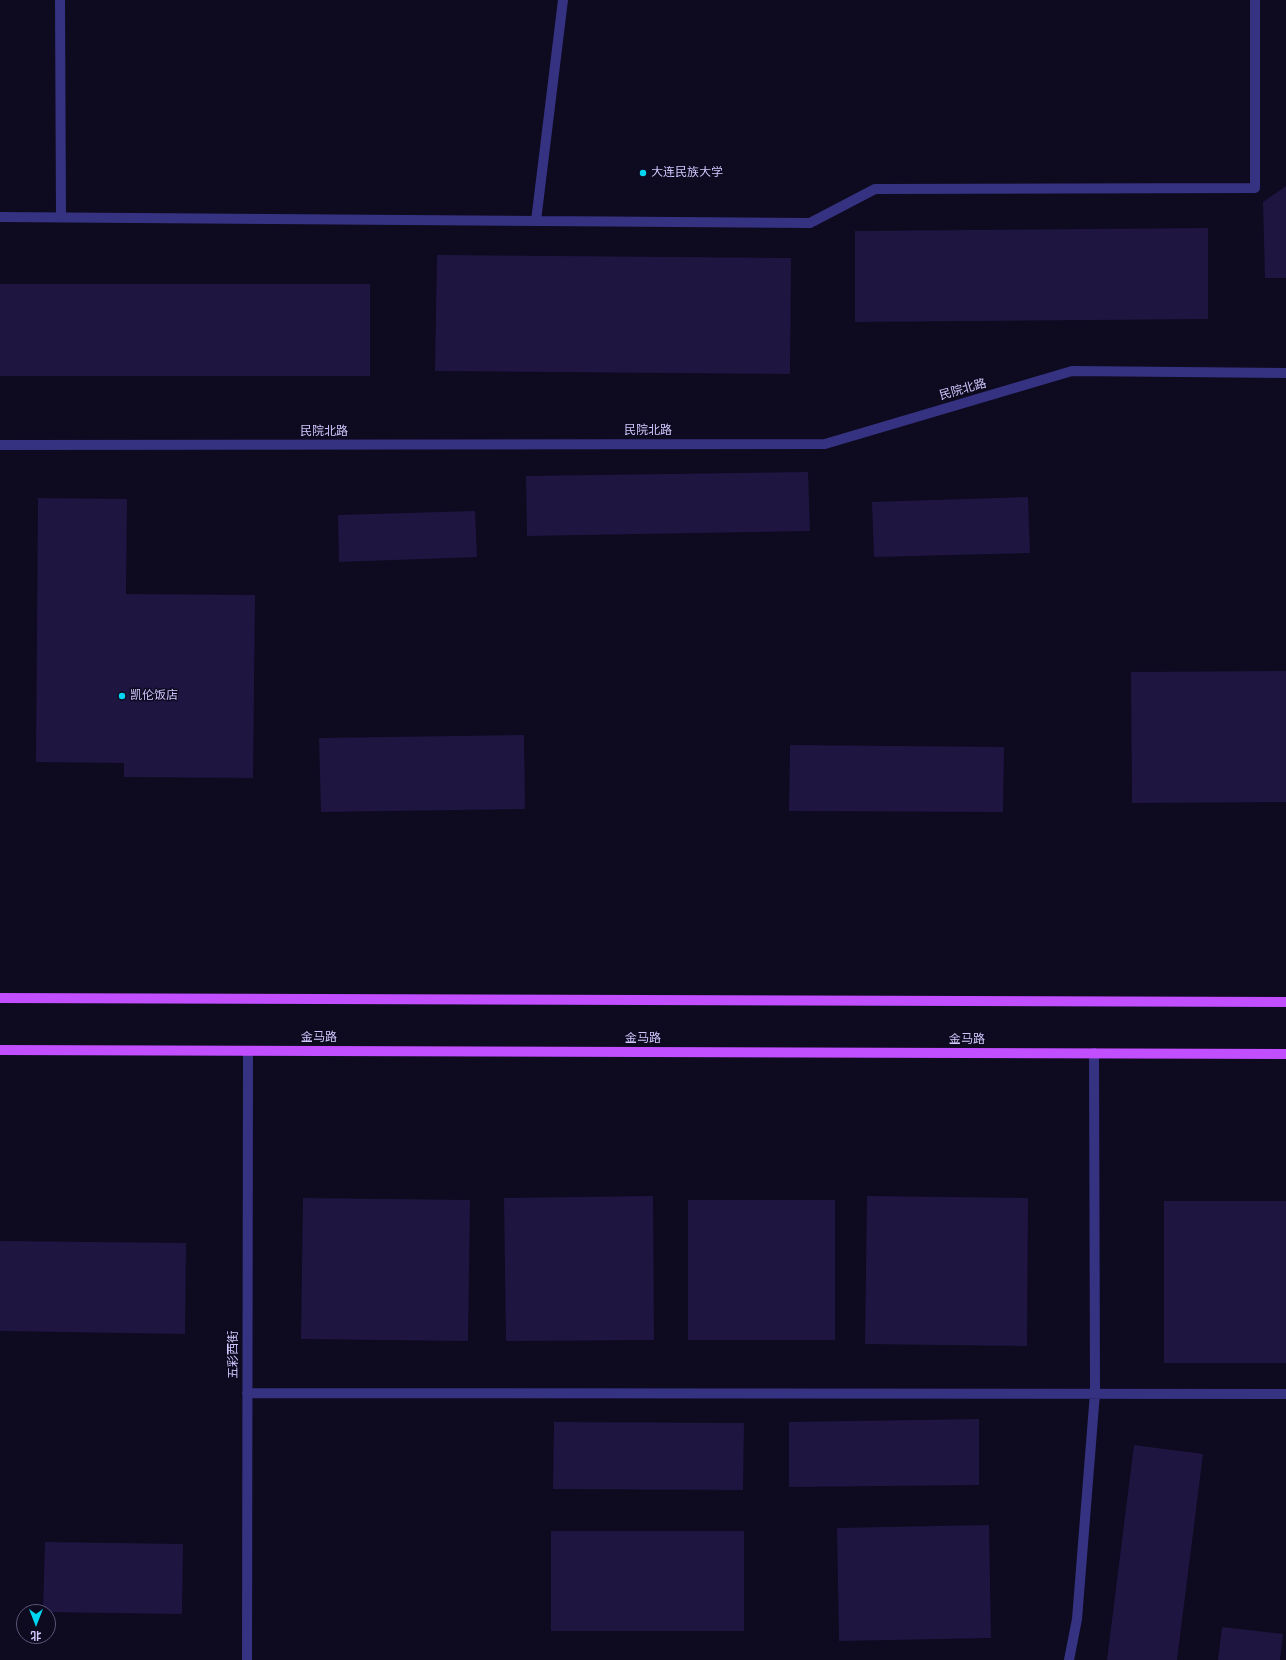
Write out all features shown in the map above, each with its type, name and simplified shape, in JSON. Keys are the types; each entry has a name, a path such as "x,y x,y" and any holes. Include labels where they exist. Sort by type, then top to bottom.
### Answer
{"main road":[{"path":"0,998 1286,1002"},
{"name":"金马路","path":"0,1050 1286,1054"}],"street":[{"path":"60,0 61,217"},
{"path":"536,221 563,0"},
{"path":"0,217 810,223 875,189 1255,188 1255,0"},
{"name":"民院北路","path":"0,445 825,444 1072,371 1286,373"},
{"name":"五彩西街","path":"247,1660 248,1051"},
{"path":"1069,1660 1077,1619 1094,1393 1094,1053"},
{"path":"247,1393 1286,1394"}],"building":[{"path":"1286,186 1286,278 1265,278 1263,202"},
{"path":"1208,228 1208,319 855,322 855,231"},
{"path":"437,255 791,258 790,374 435,371"},
{"path":"0,284 370,284 370,376 0,376"},
{"path":"808,472 810,531 527,536 526,476"},
{"path":"1028,497 1030,553 874,557 872,502"},
{"path":"38,498 127,499 126,594 255,595 253,778 124,777 124,763 36,762"},
{"path":"475,511 477,557 339,562 338,515"},
{"path":"1286,671 1286,802 1132,803 1131,672"},
{"path":"524,735 525,809 321,812 319,738"},
{"path":"790,745 1004,747 1003,812 789,811"},
{"path":"653,1196 654,1340 506,1341 504,1198"},
{"path":"867,1196 1028,1198 1027,1346 865,1344"},
{"path":"303,1198 470,1200 468,1341 301,1339"},
{"path":"688,1200 835,1200 835,1340 688,1340"},
{"path":"1164,1201 1286,1201 1286,1363 1164,1363"},
{"path":"0,1241 186,1243 185,1334 0,1331"},
{"path":"979,1419 979,1485 789,1487 789,1422"},
{"path":"554,1422 744,1423 743,1490 553,1489"},
{"path":"1134,1445 1203,1454 1177,1660 1107,1660"},
{"path":"989,1525 991,1638 839,1641 837,1528"},
{"path":"551,1531 744,1531 744,1631 551,1631"},
{"path":"45,1542 183,1544 182,1614 56,1612 56,1604 43,1604"},
{"path":"1222,1627 1283,1634 1280,1660 1218,1660"}],"place":[{"name":"大连民族大学","path":"643,173"},
{"name":"凯伦饭店","path":"122,696"}]}
